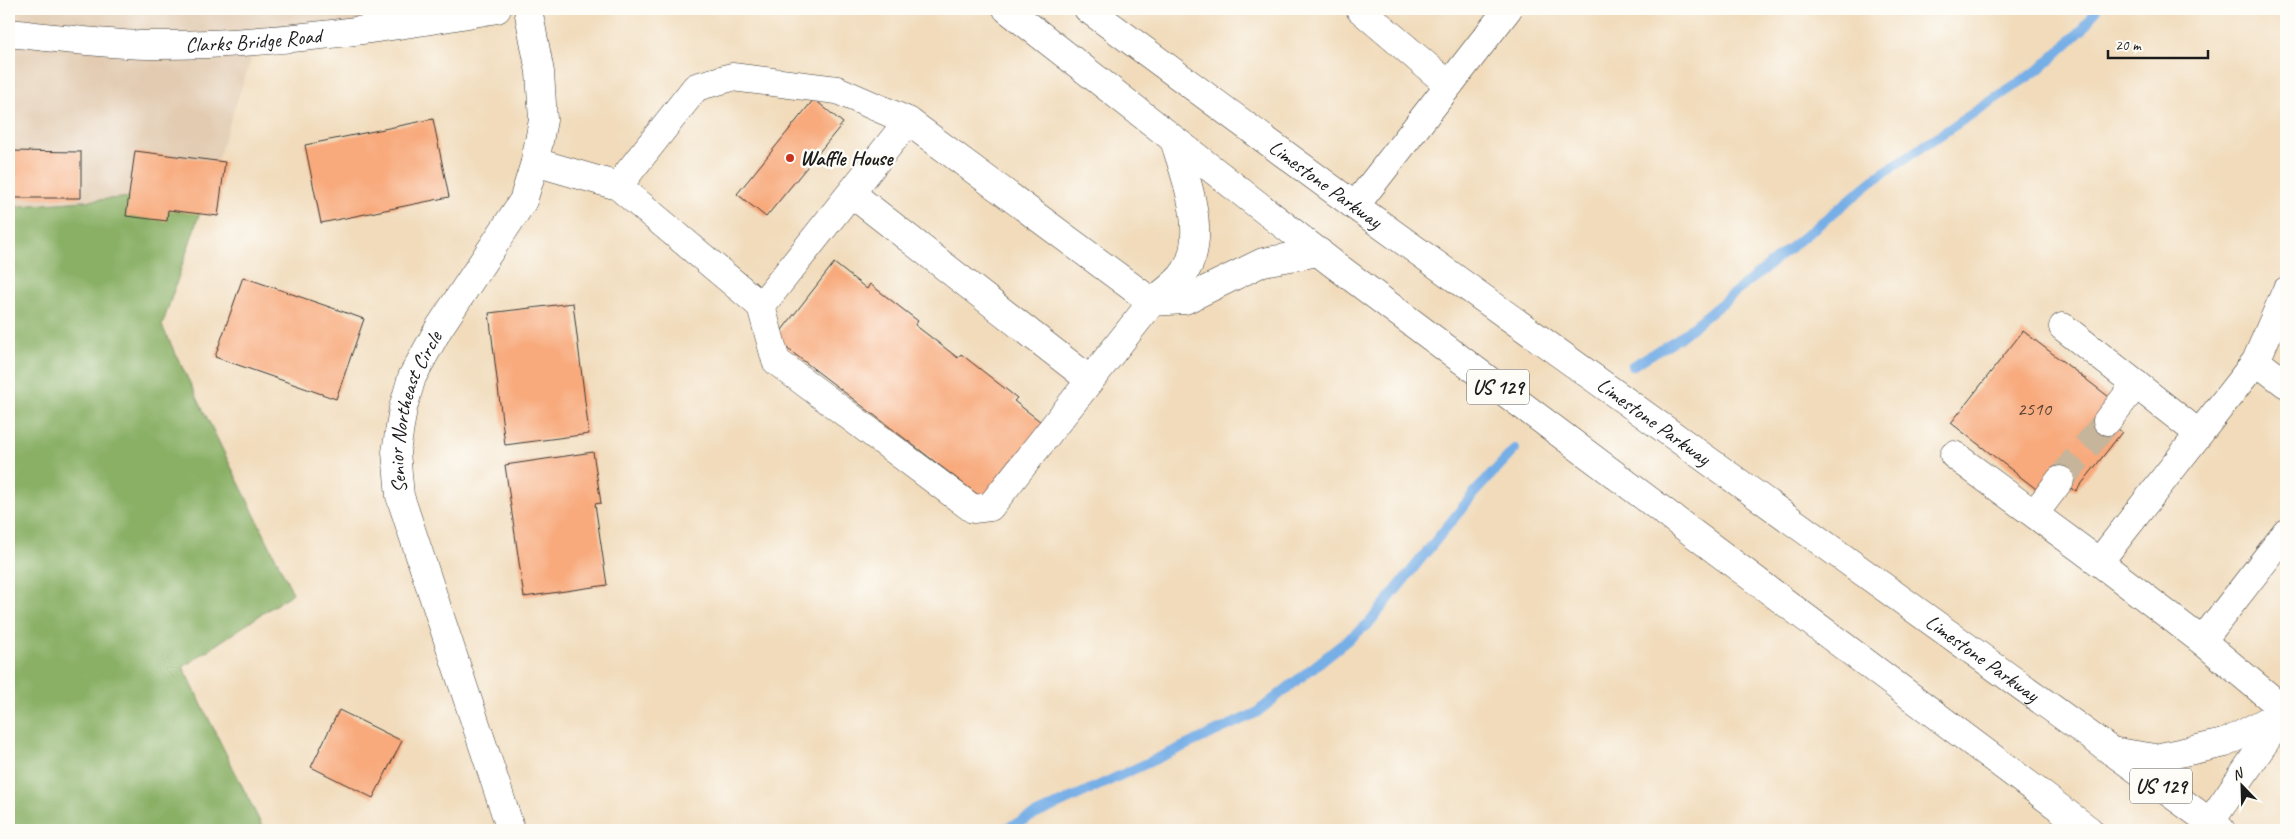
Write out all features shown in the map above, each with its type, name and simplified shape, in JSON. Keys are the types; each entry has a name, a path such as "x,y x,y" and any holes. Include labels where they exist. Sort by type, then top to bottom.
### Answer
{"main road":[{"name":"Clarks Bridge Road","path":"9,33 147,45 234,43 418,23 497,9"},
{"name":"Senior Northeast Circle","path":"511,830 400,496 396,452 403,408 412,377 439,328 523,201 536,162 543,120 540,72 528,9"},
{"name":"US 129","path":"1007,9 1319,252 2089,830"},
{"name":"Limestone Parkway","path":"1088,9 1355,206 2111,751 2212,827"},
{"path":"1118,9 1130,40"},
{"path":"1360,9 1449,85"},
{"path":"1355,206 1508,9"},
{"path":"618,186 696,87 732,77 837,90 908,122 1152,302 1186,300 1263,262 1319,252"},
{"path":"761,306 908,122"},
{"path":"536,162 618,186 761,306 776,361 973,509 990,507 1152,302 1182,276 1196,246 1192,198 1174,140"},
{"path":"852,194 1090,380"},
{"path":"2098,562 2256,361 2286,291"},
{"path":"2063,327 2198,433"},
{"path":"2256,361 2286,384"},
{"path":"2107,421 2136,384"},
{"path":"1954,455 2035,513 2202,641 2286,711"},
{"path":"2035,513 2060,480"},
{"path":"2202,641 2286,533"},
{"path":"2111,751 2156,758 2225,743 2286,711"},
{"path":"2212,827 2286,711"}],"shaded area":[{"path":"9,9 486,9 254,50 207,191 9,207"}],"green space":[{"path":"207,191 162,326 293,593 183,667 264,830 9,830 9,207"}],"building":[{"name":"Waffle House","path":"814,99 843,123 766,217 737,194"},
{"path":"433,119 449,197 321,223 305,145"},
{"path":"9,151 81,152 81,198 9,198"},
{"path":"135,151 225,162 218,216 168,210 167,221 126,216"},
{"path":"834,263 867,289 870,284 918,321 915,325 958,358 961,354 1017,398 1014,401 1045,425 986,501 775,339"},
{"path":"243,277 364,319 336,399 215,357"},
{"path":"573,303 589,434 505,445 489,313"},
{"path":"2023,331 2113,400 2100,416 2122,432 2076,491 2060,480 2040,492 1951,423"},
{"path":"593,452 601,503 595,504 607,585 524,597 505,465"},
{"path":"339,710 402,741 373,798 311,767"}],"waterway":[{"path":"1632,366 1679,338 1880,175 2041,68 2083,29 2096,9"},
{"path":"1002,830 1256,713 1369,623 1475,492 1515,449"}],"tunnel":[{"path":"2060,480 2107,421"}],"place":[{"name":"Waffle House","path":"790,158"}]}
